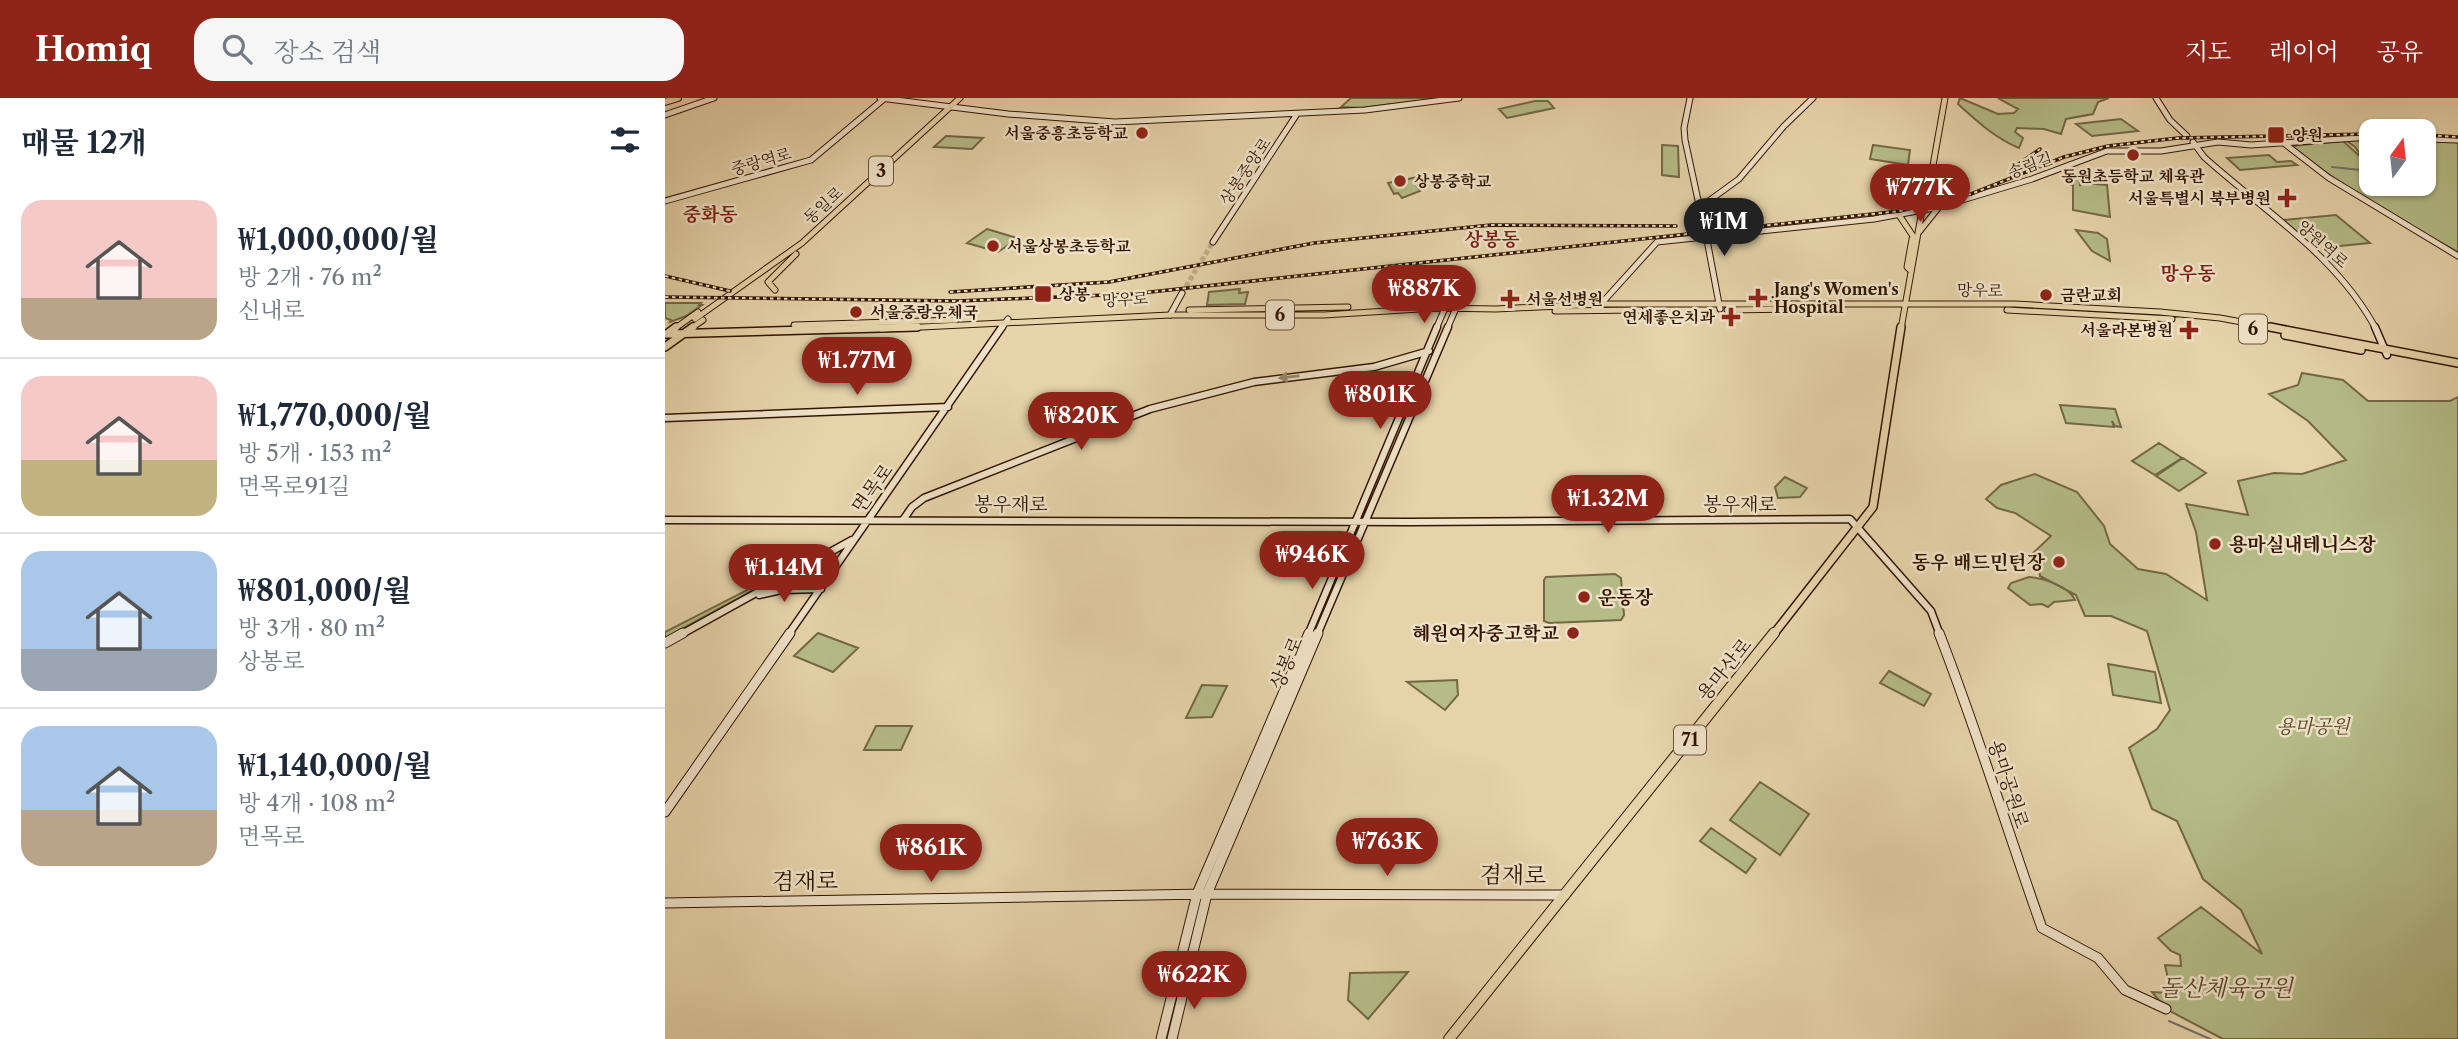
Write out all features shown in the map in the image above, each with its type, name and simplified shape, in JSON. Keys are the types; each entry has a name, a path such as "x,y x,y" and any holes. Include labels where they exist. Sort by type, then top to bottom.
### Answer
{"highway":[{"path":"665,102 678,98"}],"main road":[{"name":"동일로","path":"696,319 802,243 960,98"},
{"path":"1939,98 1929,171 1945,98"},
{"path":"1899,215 1915,235 1940,207"},
{"name":"용마산로","path":"1449,1039 1860,527 1873,507 1902,307 1910,270 1913,268 1919,216"},
{"path":"775,290 768,282 796,254 802,243"},
{"path":"666,337 673,329 696,319 796,254"},
{"name":"망우로","path":"1496,309 1565,306 1643,309 1902,307"},
{"name":"망우로","path":"673,329 838,331 1171,313 1419,308 2022,308 2167,314 2241,324 2458,368"},
{"name":"망우로","path":"1171,313 1345,312 1419,308"},
{"name":"망우로","path":"2022,308 2241,324"},
{"path":"666,337 688,331 696,319"},
{"name":"망우로","path":"2386,352 2458,363"}],"street":[{"path":"692,106 704,98"},
{"path":"665,115 714,98"},
{"path":"883,98 1107,122 1409,107 1459,98"},
{"name":"중랑역로","path":"665,201 811,160 883,98"},
{"path":"1690,98 1684,128 1685,140 1701,214"},
{"path":"1706,203 1739,179 1784,126 1813,98"},
{"name":"양원역로","path":"2156,98 2170,120 2189,139 2337,271 2358,298 2378,331 2386,352"},
{"name":"상봉중앙로","path":"1213,243 1297,114"},
{"name":"송림길","path":"1599,308 1657,242 1899,215 1940,207 2032,179 2107,151 2161,151 2189,139 2284,144 2359,138"},
{"path":"2436,140 2458,141"},
{"path":"2284,144 2322,174 2458,256"},
{"path":"1707,240 1719,307"},
{"path":"1171,313 1182,293"},
{"name":"상봉로","path":"1361,521 1445,308"},
{"name":"상봉로","path":"1161,1039 1182,975 1202,894 1361,521 1456,308"},
{"name":"면목로","path":"665,812 1007,321"},
{"path":"903,520 916,503 936,493 1150,410 1254,382 1374,368 1438,347"},
{"path":"665,418 948,407"},
{"name":"봉우재로","path":"665,520 1850,519 1860,527"},
{"name":"용마공원로","path":"1860,527 1931,611 1963,694 1994,793 2042,928 2098,958 2125,990 2166,1009"},
{"path":"665,643 855,538"},
{"path":"745,600 781,590 821,589"},
{"name":"겸재로","path":"665,902 1202,894 1566,895"},
{"name":"상봉로","path":"1172,1039 1182,975"}],"green space":[{"path":"1351,98 1443,98 1361,108 1341,107"},
{"path":"1960,98 1998,114 2014,113 2018,109 1998,98 2109,98 2098,102 2093,114 2066,119 2061,134 2044,129 2017,128 2015,132 2023,138 2019,148 1980,123 1958,104"},
{"path":"1548,101 1554,108 1507,118 1499,109"},
{"path":"2121,119 2138,131 2092,136 2076,124"},
{"path":"946,136 983,138 972,149 934,147"},
{"path":"2359,138 2359,153 2355,147 2344,139"},
{"path":"2343,141 2359,156 2359,194 2292,146"},
{"path":"2436,141 2458,142 2458,252 2362,196 2436,196"},
{"path":"1662,145 1678,146 1679,177 1662,175"},
{"path":"1873,145 1910,150 1908,165 1870,159"},
{"path":"2269,155 2277,162 2291,161 2297,165 2240,170 2227,158"},
{"path":"2068,174 2079,176 2080,186 2081,183 2107,185 2110,217 2073,210 2073,185 2068,184"},
{"path":"1423,176 1427,185 1402,198 1398,193 1394,194 1388,183"},
{"path":"2336,215 2370,243 2330,247 2312,231 2298,233 2283,220"},
{"path":"987,229 1017,239 998,252 967,243"},
{"path":"2076,230 2098,233 2107,239 2110,261 2092,251"},
{"path":"1240,289 1239,293 1248,292 1245,304 1207,305 1209,292"},
{"path":"665,303 702,305 686,316 670,322 671,320 665,318"},
{"path":"2302,373 2343,380 2368,401 2450,401 2458,397 2458,1039 2223,1039 2166,1009 2152,992 2171,993 2165,965 2181,966 2180,955 2171,951 2158,938 2201,907 2262,954 2241,910 2203,879 2177,821 2152,809 2129,748 2157,729 2170,710 2147,631 2111,616 2085,616 2076,595 2040,576 2039,567 2030,556 2051,536 2015,513 1997,508 1986,499 2001,485 2035,474 2077,492 2104,526 2110,544 2138,569 2166,574 2207,600 2196,532 2186,504 2248,515 2238,481 2274,473 2302,474 2346,460 2308,421 2269,394 2298,385"},
{"path":"2060,405 2115,409 2121,427 2115,426 2112,421 2114,427 2066,423"},
{"path":"2159,443 2182,458 2155,475 2132,461"},
{"path":"2183,458 2206,473 2179,491 2156,476"},
{"path":"1785,477 1807,488 1800,497 1778,498 1775,487"},
{"path":"855,538 821,589 765,593 745,600"},
{"path":"786,570 783,574 665,638 665,632"},
{"name":"운동장","path":"1615,574 1621,578 1624,615 1621,620 1544,621 1546,577"},
{"path":"2029,577 2062,587 2075,600 2054,602 2048,607 2042,604 2030,605 2008,588 2011,583"},
{"path":"818,633 858,648 833,672 794,656"},
{"path":"2108,664 2155,672 2161,703 2113,695"},
{"path":"1889,671 1931,694 1924,706 1880,683"},
{"path":"1457,680 1458,695 1445,710 1407,682"},
{"path":"1202,685 1227,686 1212,717 1186,718"},
{"path":"876,726 912,726 901,750 864,750"},
{"path":"1760,782 1809,814 1780,855 1730,820"},
{"path":"1711,828 1756,859 1746,873 1700,841"},
{"path":"1408,972 1368,1019 1348,1000 1350,973"}],"waterway":[{"path":"2332,167 2359,170"},
{"path":"2169,1021 2210,1039"}],"tunnel":[{"path":"1917,215 1927,170"},
{"path":"1701,214 1707,240"},
{"path":"1182,293 1213,242"},
{"path":"681,329 695,319"},
{"path":"665,340 683,327"}],"railway":[{"path":"665,297 957,301 1132,294 1900,211 1971,194 2064,157 2108,146 2178,138 2359,134"},
{"path":"2436,136 2458,137"},
{"path":"2009,171 2040,149"},
{"path":"950,292 1109,282 1314,243 1491,225 1676,226"},
{"path":"665,276 730,291"}],"place":[{"name":"서울중흥초등학교","path":"1142,133"},
{"name":"양원","path":"2276,135"},
{"name":"동원초등학교 체육관","path":"2133,155"},
{"name":"상봉중학교","path":"1400,181"},
{"name":"서울특별시 북부병원","path":"2287,198"},
{"name":"서울상봉초등학교","path":"993,246"},
{"name":"상봉","path":"1043,294"},
{"name":"금란교회","path":"2046,295"},
{"name":"Jang's Women's Hospital","path":"1758,298"},
{"name":"서울선병원","path":"1510,299"},
{"name":"서울중랑우체국","path":"856,312"},
{"name":"연세좋은치과","path":"1731,317"},
{"name":"서울라본병원","path":"2189,330"},
{"name":"용마실내테니스장","path":"2215,544"},
{"name":"동우 배드민턴장","path":"2059,562"},
{"name":"운동장","path":"1584,597"},
{"name":"혜원여자중고학교","path":"1573,633"}],"district":[{"name":"중화동","path":"710,214"},
{"name":"상봉동","path":"1492,239"},
{"name":"망우동","path":"2188,273"}],"park label":[{"name":"용마공원","path":"2313,726"},
{"name":"돌산체육공원","path":"2226,988"}]}
